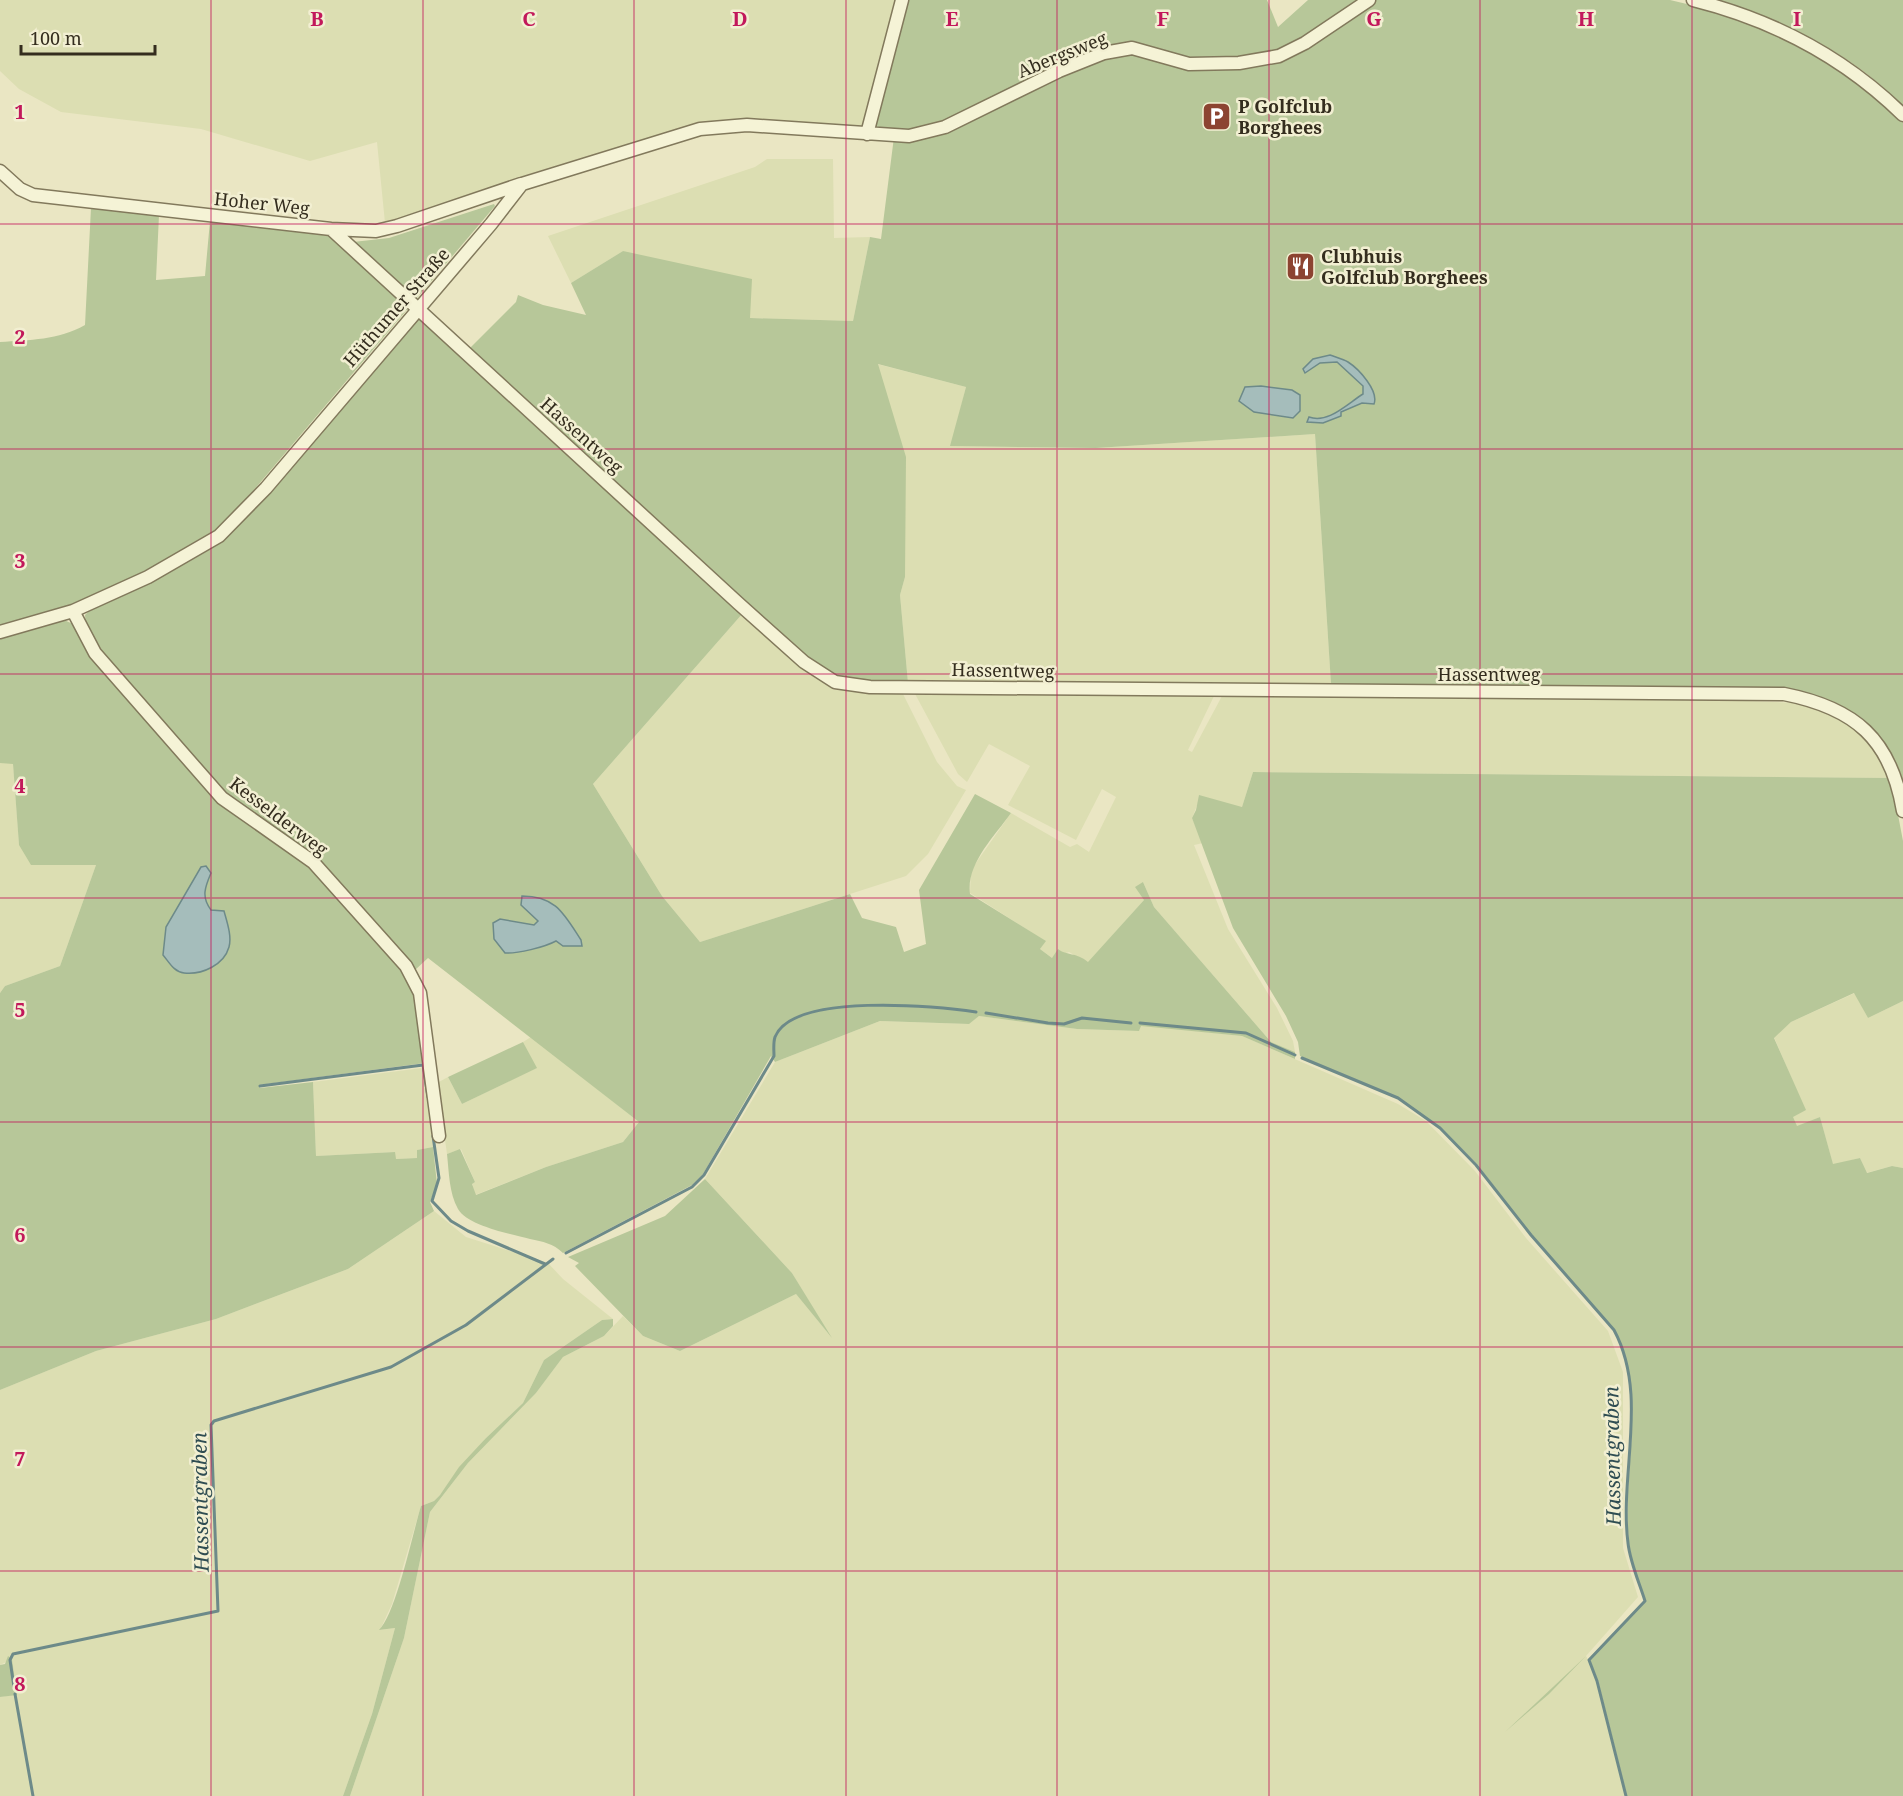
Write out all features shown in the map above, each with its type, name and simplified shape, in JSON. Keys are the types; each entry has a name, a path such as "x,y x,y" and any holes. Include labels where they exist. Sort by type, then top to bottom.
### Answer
{"street":[{"path":"522,184 700,129 747,125 867,134 902,0"},
{"name":"Abergsweg","path":"867,134 909,136 945,127 1059,71 1132,48 1189,64 1239,63 1279,56 1305,44 1369,0"},
{"path":"1693,0 1769,23 1815,46 1881,93 1903,115"},
{"name":"Hoher Weg","path":"0,171 20,189 33,195 331,229 376,231 398,226 522,184"},
{"name":"Hüthumer Straße","path":"0,632 73,611 148,577 226,529 266,488 491,224 522,184"},
{"name":"Hassentweg","path":"331,229 804,662 835,682 870,687 1784,694 1818,701 1846,714 1869,734 1886,758 1898,781 1903,812"},
{"name":"Kesselderweg","path":"73,611 95,653 222,798 313,862 406,966 420,993 439,1136"}],"green space":[{"path":"0,0 895,0 862,126 745,120 700,122 523,176 385,223 377,142 310,161 201,129 61,112 19,89 0,71"},
{"path":"906,0 1267,0 1278,27 1308,0 1670,0 1736,18 1796,43 1824,58 1878,97 1903,121 1903,780 1886,746 1863,722 1834,705 1800,691 1331,684 1315,434 1096,448 950,446 966,387 878,364 906,457 905,577 900,595 908,683 838,680 807,661 611,478 604,484 743,613 593,784 662,896 700,942 850,894 862,918 896,927 904,952 926,944 919,890 975,794 1011,813 977,862 972,872 970,894 1046,941 1040,949 1052,958 1058,949 1088,962 1144,900 1135,887 1143,882 1154,907 1271,1042 1295,1052 1295,1059 1242,1036 1141,1026 1139,1031 1077,1029 979,1016 969,1024 880,1021 775,1062 771,1056 703,1174 692,1185 563,1253 548,1243 480,1225 463,1215 453,1196 447,1154 460,1149 475,1182 472,1184 476,1195 546,1167 623,1142 639,1122 428,958 415,970 385,933 377,937 403,967 413,990 425,1063 259,1085 260,1088 313,1082 316,1156 395,1152 396,1159 417,1158 417,1150 433,1147 437,1184 430,1202 434,1211 348,1269 216,1319 96,1351 0,1390 0,993 5,986 60,966 96,865 31,865 19,845 13,764 0,763 0,637 62,619 75,625 90,657 190,771 202,771 133,695 99,651 89,631 85,615 92,608 128,593 208,548 419,316 469,349 516,302 518,295 543,305 586,315 571,283 623,251 752,279 750,318 853,321 870,237 881,239 894,137 867,134"},
{"path":"1717,0 1903,0 1903,107 1863,71 1817,42 1768,19"},
{"path":"767,159 833,159 834,238 870,237 853,321 750,318 623,251 571,283 548,236 755,167"},
{"path":"494,204 495,206 224,525 157,566 88,600 43,617 0,627 0,342 33,340 65,334 85,325 91,208 159,215 156,280 205,276 210,221 330,236 353,242 389,238"},
{"path":"877,364 966,387 951,446 1096,448 1315,434 1331,684 908,683 900,595 905,577"},
{"path":"743,613 800,667 834,690 902,692 937,762 957,786 966,790 928,854 906,876 700,942 662,896 593,784"},
{"path":"914,692 1215,694 1188,750 1192,752 1222,696 1693,699 1799,703 1837,716 1859,731 1878,754 1891,778 1253,772 1242,807 1198,803 1192,818 1203,843 1194,845 1228,929 1277,1008 1293,1041 1295,1052 1271,1042 1154,907 1143,882 1144,900 1088,963 1069,952 1052,958 1040,949 1045,941 970,893 971,870 1011,813 1070,847 1077,844 1089,852 1116,797 1102,789 1076,840 1008,805 1030,766 989,744 967,782 958,774"},
{"path":"0,763 13,763 19,845 96,865 60,966 5,986 0,993"},
{"path":"1253,772 1891,778 1903,841 1903,1001 1868,1018 1854,993 1791,1022 1774,1038 1806,1110 1793,1117 1797,1126 1820,1117 1833,1164 1860,1158 1867,1173 1892,1166 1903,1168 1903,1796 1627,1796 1598,1681 1590,1660 1645,1601 1629,1543 1627,1516 1632,1408 1630,1381 1624,1355 1614,1330 1531,1235 1478,1165 1440,1127 1398,1098 1300,1056 1298,1042 1286,1016 1233,928 1192,818 1199,795 1242,807"},
{"path":"1855,993 1868,1018 1903,1001 1903,1168 1892,1166 1866,1173 1860,1158 1833,1165 1820,1117 1797,1127 1792,1117 1805,1110 1774,1037 1791,1022"},
{"path":"979,1016 1077,1029 1139,1031 1140,1025 1242,1036 1398,1104 1426,1121 1475,1171 1526,1238 1608,1331 1623,1372 1623,1548 1638,1597 1586,1656 1594,1670 1628,1796 350,1796 404,1638 430,1512 468,1463 536,1393 563,1357 604,1336 623,1316 643,1336 680,1351 796,1294 828,1333 792,1273 705,1179 775,1062 880,1021 968,1024"},
{"path":"531,1037 639,1122 623,1142 546,1167 475,1195 472,1183 475,1182 461,1149 447,1154 437,1083 448,1077 462,1104 536,1068 523,1042"},
{"path":"523,1042 537,1068 462,1104 448,1077"},
{"path":"422,1068 433,1147 417,1150 418,1158 395,1159 395,1152 316,1156 313,1082"},
{"path":"705,1179 792,1273 832,1338 796,1294 680,1351 643,1336 575,1266 579,1263 568,1257 665,1216"},
{"path":"434,1211 466,1237 548,1263 563,1279 613,1319 602,1320 544,1360 523,1403 486,1438 440,1495 434,1501 421,1506 392,1604 380,1630 395,1628 372,1714 343,1796 0,1796 0,1697 17,1694 12,1659 0,1665 0,1390 96,1351 216,1319 348,1269"},
{"path":"613,1319 613,1326 604,1336 563,1357 536,1393 468,1463 430,1512 404,1638 350,1796 343,1796 372,1714 395,1628 379,1630 392,1608 398,1591 421,1506 434,1501 440,1495 459,1467 523,1403 544,1360 602,1320"},
{"path":"8,1656 12,1659 17,1695 0,1697 0,1665 5,1664"},
{"path":"1586,1656 1549,1694 1505,1732"}],"water":[{"path":"1330,355 1348,362 1362,375 1374,393 1374,404 1362,403 1341,412 1341,416 1323,423 1307,422 1309,417 1323,418 1344,408 1363,394 1363,386 1337,362 1320,363 1305,373 1303,369 1313,359"},
{"path":"1261,386 1292,390 1300,395 1300,411 1293,418 1254,412 1239,401 1245,387"},
{"path":"206,866 211,873 206,887 206,901 211,910 224,911 230,943 222,959 211,968 191,973 180,972 163,955 166,927 201,867"},
{"path":"522,896 543,899 558,908 581,940 582,946 563,946 556,941 531,950 505,953 494,939 493,923 500,919 534,925 538,921 521,905"}],"waterway":[{"name":"Hassentgraben","path":"566,1253 692,1187 704,1175 774,1056 775,1037 787,1023 809,1013 868,1005 931,1007 976,1012"},
{"name":"Hassentgraben","path":"986,1013 1048,1023 1064,1024 1082,1018 1131,1023"},
{"name":"Hassentgraben","path":"1140,1023 1246,1033 1295,1055"},
{"name":"Hassentgraben","path":"1302,1058 1398,1098 1440,1128 1476,1165 1531,1235 1614,1330 1624,1355 1630,1381 1631,1435 1626,1517 1628,1543 1645,1601 1589,1660 1597,1681 1626,1796"},
{"path":"260,1086 423,1065 428,1097"},
{"path":"433,1136 439,1178 432,1201 451,1221 468,1231 545,1264"},
{"name":"Hassentgraben","path":"14,1687 10,1660 13,1654 218,1611 211,1425 214,1421 391,1367 466,1325 553,1259"},
{"name":"Hassentgraben","path":"15,1694 33,1796"}],"place":[{"name":"P Golfclub Borghees","path":"1217,116"},
{"name":"Clubhuis Golfclub Borghees","path":"1300,266"}]}
